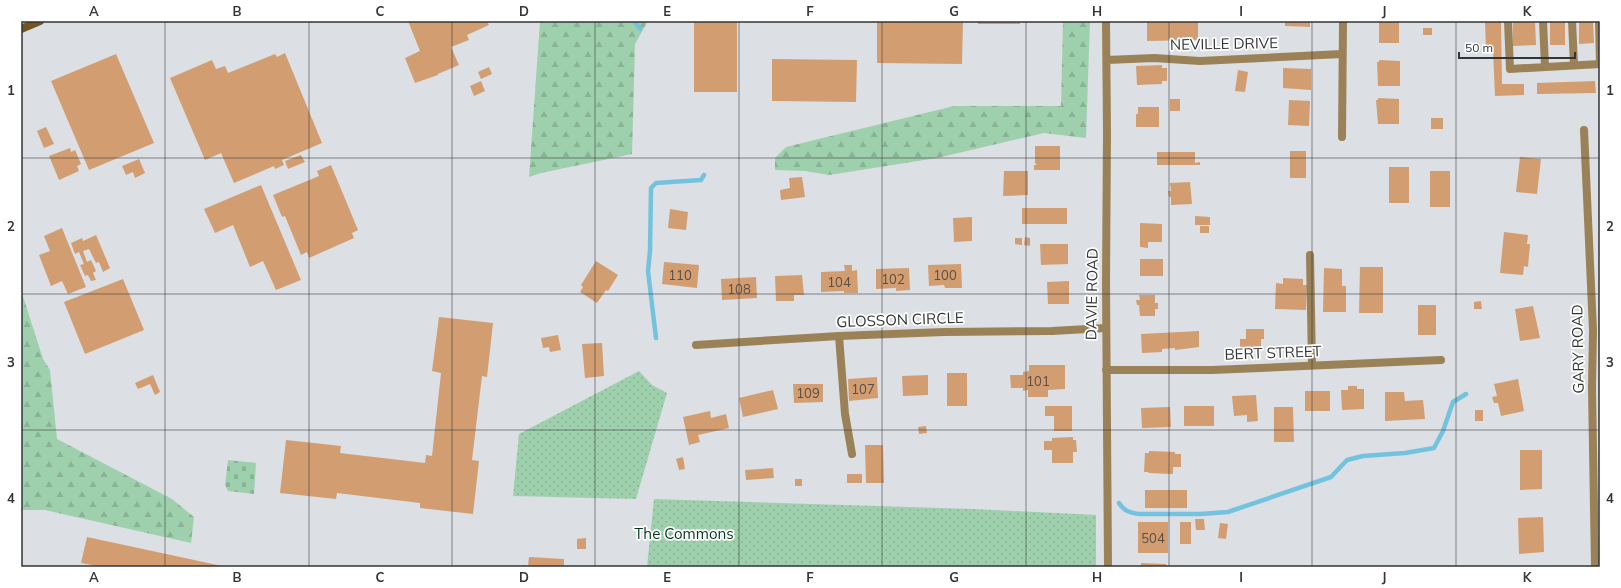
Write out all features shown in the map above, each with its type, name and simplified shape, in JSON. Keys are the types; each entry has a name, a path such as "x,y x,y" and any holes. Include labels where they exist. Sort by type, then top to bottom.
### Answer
{"main road":[{"path":"21,29 40,21"}],"street":[{"name":"DAVIE ROAD","path":"1106,21 1106,370 1108,567"},
{"path":"1342,137 1343,21"},
{"path":"1508,21 1510,69 1600,64 1599,21"},
{"path":"1543,21 1545,67"},
{"path":"1572,21 1574,65"},
{"name":"NEVILLE DRIVE","path":"1107,60 1154,58 1200,61 1342,54"},
{"name":"GARY ROAD","path":"1584,130 1596,388 1595,567"},
{"path":"1310,255 1312,365"},
{"name":"GLOSSON CIRCLE","path":"696,346 839,336 944,332 1052,331 1106,328"},
{"path":"839,336 845,414 852,454"},
{"name":"BERT STREET","path":"1106,370 1212,370 1441,360"}],"green space":[{"path":"540,21 648,21 635,44 632,154 541,173 529,177"},
{"path":"1063,21 1090,21 1086,138 1044,133 937,158 829,175 805,171 775,170 775,158 786,147 954,106 1061,106"},
{"path":"21,290 43,359 50,370 57,439 172,499 194,517 191,543 45,510 23,510 21,515"},
{"path":"639,371 652,385 667,393 636,499 513,496 519,434"},
{"path":"228,460 256,463 254,494 228,491 225,485"},
{"name":"The Commons","path":"654,499 973,509 1096,515 1096,567 647,567"}],"building":[{"path":"408,21 487,21 489,25 467,35 469,40 451,47 459,65 438,75 415,83 405,58 420,51"},
{"path":"694,21 737,21 737,92 694,92"},
{"path":"877,21 963,21 962,64 877,63"},
{"path":"978,21 1020,21 1020,24 978,24"},
{"path":"1147,21 1198,21 1198,40 1147,41"},
{"path":"1285,21 1310,21 1310,27 1285,26"},
{"path":"1379,21 1399,21 1399,43 1379,43"},
{"path":"1485,21 1501,21 1502,84 1524,84 1524,95 1495,96 1493,50 1486,51"},
{"path":"1513,21 1535,21 1536,45 1513,46"},
{"path":"1550,21 1565,21 1565,45 1550,45"},
{"path":"1579,21 1593,21 1594,43 1579,44"},
{"path":"1423,28 1432,28 1432,35 1423,35"},
{"path":"285,53 322,143 282,160 284,165 275,169 274,166 234,183 221,153 205,160 170,78 212,60 216,69 225,66 228,73 275,54 277,57"},
{"path":"116,54 154,143 89,170 51,81"},
{"path":"772,59 857,60 856,102 772,101"},
{"path":"1379,60 1400,61 1400,86 1378,86 1377,62 1379,62"},
{"path":"1162,65 1162,68 1167,68 1167,81 1162,81 1162,84 1137,85 1136,66"},
{"path":"489,67 492,74 481,79 478,72"},
{"path":"1283,68 1311,69 1311,90 1283,88"},
{"path":"1238,70 1248,72 1245,92 1235,91"},
{"path":"481,81 485,91 474,96 470,86"},
{"path":"1595,81 1596,93 1537,94 1537,83"},
{"path":"1378,98 1399,99 1399,124 1378,124 1376,100 1378,100"},
{"path":"1170,99 1180,99 1180,111 1170,111"},
{"path":"1289,100 1310,101 1309,126 1288,125"},
{"path":"1138,107 1159,107 1159,127 1136,127 1136,114 1138,114"},
{"path":"1431,118 1443,118 1443,129 1431,129"},
{"path":"46,127 54,144 44,148 37,131"},
{"path":"1035,146 1060,146 1060,170 1034,170 1034,165 1037,165 1035,163"},
{"path":"70,148 71,152 75,150 81,164 77,166 79,171 59,180 49,156"},
{"path":"1290,151 1306,151 1306,178 1290,178"},
{"path":"1157,152 1195,152 1195,163 1200,162 1200,165 1157,165"},
{"path":"301,155 305,162 288,169 285,161"},
{"path":"1520,157 1541,159 1537,194 1516,192"},
{"path":"139,159 145,173 135,178 133,172 126,175 122,166"},
{"path":"331,165 358,230 352,233 354,238 309,258 307,252 301,255 285,216 282,217 273,195 319,176 317,171"},
{"path":"1389,167 1409,167 1409,203 1389,203"},
{"path":"1004,171 1028,171 1028,195 1003,196"},
{"path":"1430,171 1450,171 1450,207 1430,207"},
{"path":"802,177 805,197 781,200 780,190 790,188 789,178"},
{"path":"1190,182 1192,204 1171,205 1171,197 1169,197 1168,191 1171,191 1170,183"},
{"path":"261,185 301,280 276,290 263,261 250,267 233,225 215,233 204,209"},
{"path":"1022,208 1067,208 1067,224 1022,224"},
{"path":"670,209 688,212 686,230 668,228"},
{"path":"1195,216 1210,217 1210,225 1195,225"},
{"path":"972,217 972,241 954,242 953,218"},
{"path":"1140,223 1162,224 1162,242 1148,242 1148,248 1140,247"},
{"path":"1200,226 1209,226 1209,233 1200,233"},
{"path":"62,228 86,287 68,294 62,281 51,286 39,255 50,251 44,236"},
{"path":"1504,232 1528,235 1527,244 1530,244 1528,267 1524,266 1523,275 1500,273"},
{"path":"96,235 110,268 103,272 99,262 96,263 89,249 83,251 87,262 91,260 96,271 93,273 96,280 91,281 88,275 85,276 80,265 84,264 79,252 75,254 71,243 82,238 83,241"},
{"path":"1025,237 1030,238 1030,246 1024,245"},
{"path":"1015,238 1022,238 1022,245 1015,244"},
{"path":"1040,244 1068,244 1068,264 1041,265"},
{"path":"1140,259 1163,259 1163,276 1140,276"},
{"path":"596,261 618,275 608,291 606,290 597,303 580,292 583,287 581,285"},
{"path":"664,262 699,265 697,288 662,284"},
{"path":"961,264 962,288 945,288 944,285 929,286 928,265"},
{"path":"844,265 852,265 852,271 857,270 858,293 844,293 844,291 821,292 821,272 845,271"},
{"path":"1360,267 1383,267 1383,313 1359,313"},
{"path":"909,268 910,290 896,291 896,288 876,289 876,269"},
{"path":"1324,268 1342,269 1342,286 1346,286 1346,312 1323,312"},
{"path":"802,275 804,295 794,295 794,301 776,301 775,276"},
{"path":"756,277 757,298 722,300 721,279"},
{"path":"1283,278 1303,279 1303,285 1307,285 1306,310 1275,309 1276,283 1283,284"},
{"path":"123,279 144,330 85,354 64,302"},
{"path":"1069,281 1069,304 1048,304 1047,282"},
{"path":"1139,295 1155,295 1155,303 1158,303 1158,309 1155,309 1155,316 1140,316 1139,305 1137,305 1136,300 1140,300"},
{"path":"1481,301 1482,309 1474,309 1474,302"},
{"path":"1418,305 1436,305 1436,335 1418,335"},
{"path":"1533,306 1540,338 1520,341 1515,309"},
{"path":"439,317 493,323 487,377 482,376 472,460 479,461 473,514 420,508 420,503 337,493 336,499 280,493 286,440 341,446 340,453 425,463 426,455 432,456 441,373 432,371"},
{"path":"1246,329 1264,329 1264,339 1261,339 1261,350 1240,349 1240,339 1246,339"},
{"path":"1199,331 1199,347 1175,350 1175,348 1162,349 1162,352 1142,353 1141,334"},
{"path":"558,335 561,350 550,352 549,347 543,348 541,338"},
{"path":"602,343 604,376 585,378 582,344"},
{"path":"1029,365 1065,365 1065,389 1048,390 1048,397 1028,397 1028,390 1023,391 1023,388 1011,388 1010,375 1023,375 1023,372 1029,371"},
{"path":"947,373 967,373 967,406 947,406"},
{"path":"153,375 160,392 155,395 150,384 138,389 135,383"},
{"path":"928,375 928,395 903,396 902,376"},
{"path":"877,377 878,398 849,401 848,379"},
{"path":"1518,379 1524,411 1501,416 1498,403 1494,403 1492,397 1497,396 1494,384"},
{"path":"793,384 823,384 823,402 794,403"},
{"path":"1348,386 1357,386 1357,389 1364,389 1364,409 1342,410 1341,390 1348,390"},
{"path":"773,390 778,409 743,417 739,398"},
{"path":"1305,391 1330,391 1330,411 1305,411"},
{"path":"1385,392 1404,392 1405,401 1423,400 1425,419 1385,421"},
{"path":"1256,395 1258,421 1247,422 1247,415 1234,416 1232,396"},
{"path":"1045,406 1072,406 1072,431 1054,431 1054,416 1045,416"},
{"path":"1184,406 1214,406 1214,426 1184,426"},
{"path":"1170,407 1171,427 1142,428 1141,408"},
{"path":"1274,407 1293,407 1294,442 1274,442"},
{"path":"1475,410 1483,410 1483,421 1475,421"},
{"path":"710,411 711,418 726,414 729,428 698,435 700,442 689,445 683,417"},
{"path":"926,426 927,433 919,434 918,427"},
{"path":"1073,437 1073,440 1076,440 1077,452 1073,452 1073,463 1052,463 1052,450 1044,450 1044,441 1052,441 1052,438"},
{"path":"865,445 883,445 884,483 866,483"},
{"path":"1520,450 1542,450 1542,489 1520,490"},
{"path":"1149,451 1175,452 1175,454 1181,454 1181,467 1173,467 1173,474 1144,472 1145,453 1149,453"},
{"path":"683,457 685,469 679,470 676,459"},
{"path":"773,468 774,478 746,480 745,470"},
{"path":"847,474 862,474 862,483 847,483"},
{"path":"795,479 802,479 802,486 795,486"},
{"path":"1145,490 1187,490 1187,508 1145,508"},
{"path":"1543,517 1544,552 1519,554 1518,518"},
{"path":"1195,519 1204,519 1205,530 1196,530"},
{"path":"1138,522 1168,522 1168,553 1138,553"},
{"path":"1180,522 1191,522 1191,544 1180,544"},
{"path":"1220,523 1228,524 1226,539 1218,538"},
{"path":"87,537 222,567 102,567 81,563"},
{"path":"586,538 586,549 577,549 577,539"},
{"path":"529,557 564,559 564,567 522,567 522,565 528,566"},
{"path":"1141,563 1166,564 1166,567 1141,567"}],"waterway":[{"path":"634,21 640,29"},
{"path":"656,338 648,271 650,251 651,188 656,183 701,180 704,175"},
{"path":"1119,503 1127,511 1138,514 1200,514 1228,512 1331,477 1347,460 1363,456 1405,453 1434,448 1443,431 1453,402 1466,394"}]}
